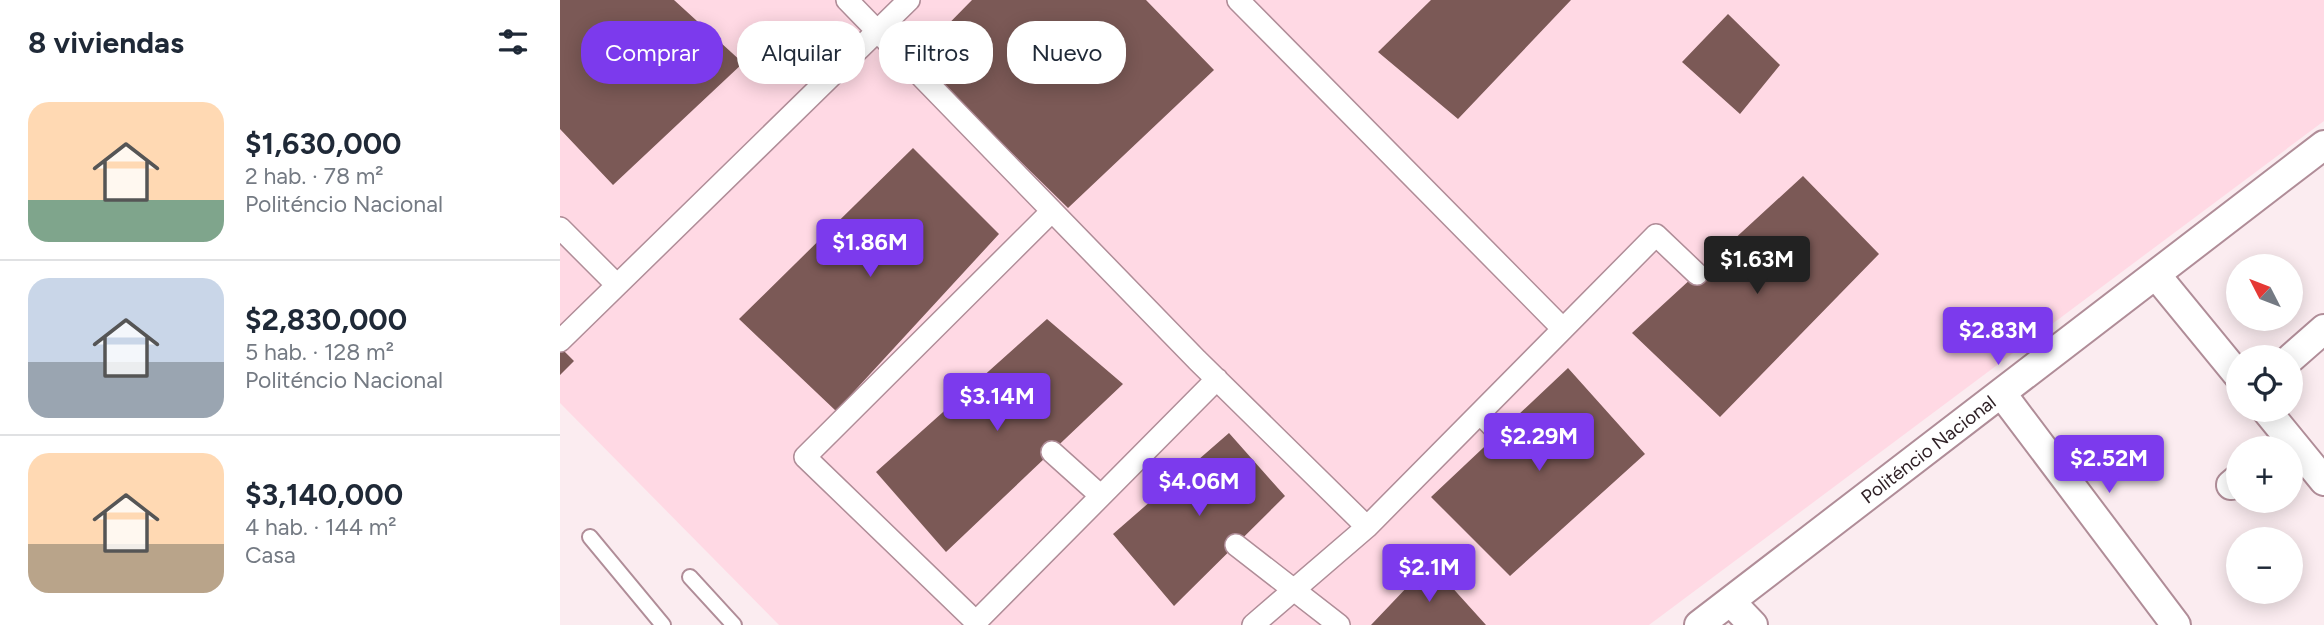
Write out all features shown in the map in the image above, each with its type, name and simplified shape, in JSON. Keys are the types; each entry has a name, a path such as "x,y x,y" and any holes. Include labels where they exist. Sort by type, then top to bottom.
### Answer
{"street":[{"path":"847,0 1217,379 1367,527"},
{"path":"560,341 909,0"},
{"path":"1238,0 1563,329"},
{"name":"Politéncio Nacional","path":"1699,625 2324,145"},
{"path":"1052,211 805,457 976,622 1217,379"},
{"path":"560,228 617,285"},
{"path":"1254,625 1367,527 1656,235 1697,274"},
{"path":"2156,275 2226,360"},
{"path":"2303,347 2324,329"},
{"path":"2002,394 2176,625"},
{"path":"1480,413 1499,433"},
{"path":"1052,452 1101,496"},
{"path":"2303,461 2324,481"},
{"path":"1236,545 1339,625"},
{"path":"1731,602 1753,625"}],"lane":[{"path":"590,537 663,625"},
{"path":"690,577 734,625"}],"shaded area":[{"path":"560,0 2324,0 2324,121 1649,625 779,625 560,403"}],"building":[{"path":"560,0 674,0 697,21 581,21 581,84 721,84 613,185 560,129"},
{"path":"972,0 1146,0 1214,70 1068,208 942,84 993,84 993,21 951,21"},
{"path":"1431,0 1571,0 1458,119 1378,52"},
{"path":"1728,14 1780,65 1740,114 1682,62"},
{"path":"723,45 737,58 737,69 723,82"},
{"path":"913,148 999,234 836,411 739,319"},
{"path":"1803,176 1879,254 1720,417 1632,333"},
{"path":"1047,319 1123,384 946,552 876,472"},
{"path":"560,347 574,361 560,375"},
{"path":"1568,368 1645,454 1510,576 1431,497"},
{"path":"1229,433 1285,496 1174,606 1113,534"},
{"path":"1430,563 1486,625 1371,625"}]}
